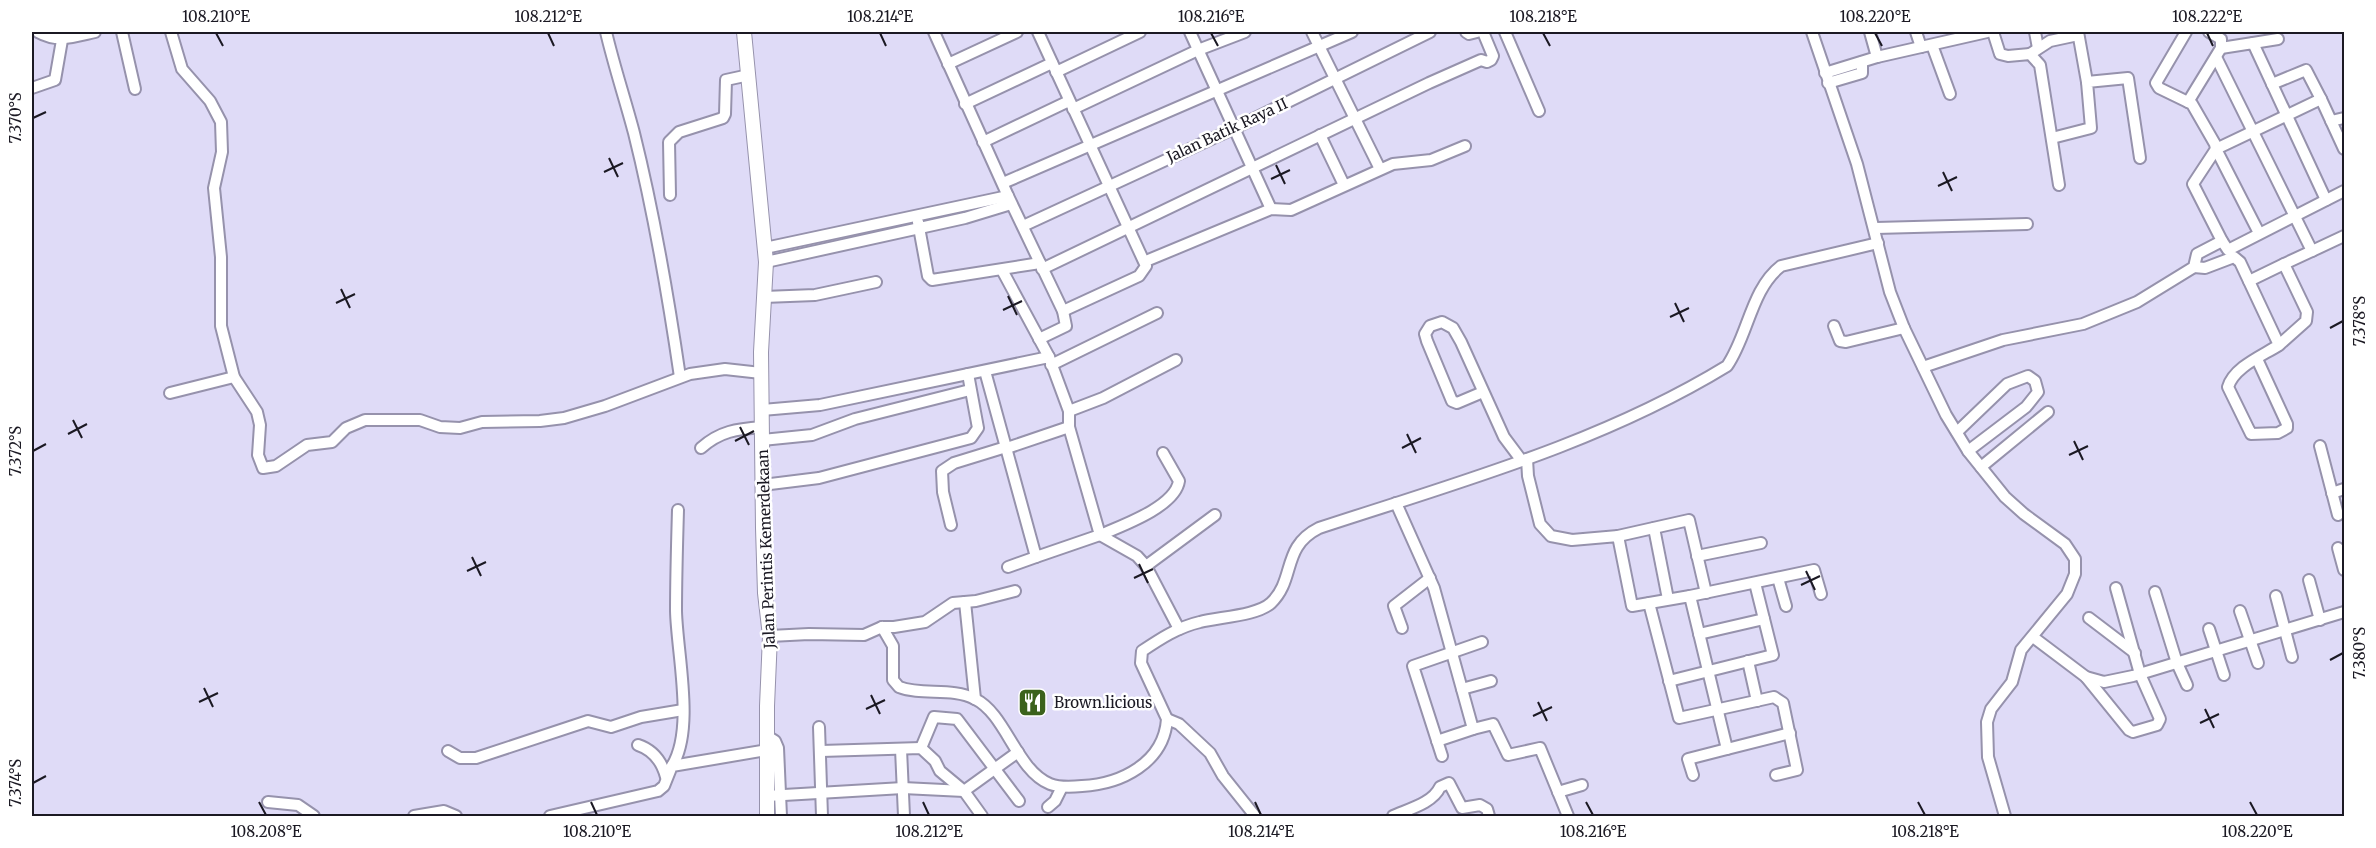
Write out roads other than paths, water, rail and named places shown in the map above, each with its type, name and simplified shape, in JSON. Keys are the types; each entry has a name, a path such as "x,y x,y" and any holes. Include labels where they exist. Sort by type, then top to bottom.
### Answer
{"main road":[{"name":"Jalan Perintis Kemerdekaan","path":"744,32 766,255 761,374 762,485 765,593 770,636 767,743 773,796 767,816"}],"street":[{"path":"38,32 62,40 95,32"},
{"path":"122,32 135,88"},
{"path":"171,32 182,69 210,101 221,122 222,152 213,188 221,257 221,326 234,377 255,407 260,425 259,462 263,468 269,469 307,445 328,443 354,423 365,420 420,420 440,427 460,428 482,422 564,418 680,377 725,369 761,374"},
{"path":"606,32 620,92 634,132 668,294 680,377"},
{"path":"933,32 1041,266 1064,310 1066,326 1039,339"},
{"path":"948,64 1017,32"},
{"path":"965,104 1140,32"},
{"path":"1190,32 1271,209"},
{"path":"983,142 1241,32"},
{"path":"1311,32 1380,169"},
{"path":"1003,183 1352,32"},
{"name":"Jalan Batik Raya II","path":"1023,226 1109,184 1233,129 1430,32"},
{"path":"1466,32 1469,34 1478,32"},
{"path":"918,216 928,276 932,280 988,269 1041,266 1112,236 1127,226 1480,60 1487,62 1491,60 1493,56 1484,32"},
{"path":"1505,32 1539,111"},
{"path":"1812,32 1876,228 1890,292 1923,367 1968,451 2016,508 2065,544 2073,554 2075,574 2067,594 2021,650 2012,682 1991,709 1987,722 1988,757 2005,816"},
{"path":"1870,32 1877,57"},
{"path":"1916,32 1926,46 1950,94"},
{"path":"1827,78 1877,57 1987,32"},
{"path":"1993,32 2000,54 2008,56 2034,51 2060,38 2078,33 2087,82 2091,128 2052,138"},
{"path":"2035,32 2034,51 2040,65 2059,185"},
{"path":"2186,32 2156,83 2159,88 2188,102 2216,149 2259,233"},
{"path":"2188,102 2218,52 2221,39 2209,32"},
{"path":"1041,33 1071,105 1092,145 1127,226 1146,261 1146,270 1139,276 1064,310"},
{"path":"2218,52 2277,39"},
{"path":"32,88 55,80 62,40"},
{"path":"2253,43 2326,200"},
{"path":"2218,52 2252,131 2312,251"},
{"path":"2272,84 2306,70 2344,149"},
{"path":"670,195 669,142 679,132 723,118 726,80 749,75"},
{"path":"2087,82 2128,78 2140,158"},
{"path":"2279,345 2240,262 2228,249 2193,184 2216,149 2321,99"},
{"path":"2331,121 2344,118"},
{"path":"1320,135 1344,185"},
{"path":"1146,261 1271,209 1291,210 1393,164 1431,160 1465,146"},
{"path":"1923,367 2003,340 2083,324 2137,302 2194,267 2205,268 2228,249 2344,191"},
{"path":"766,255 860,228 963,206 1010,200"},
{"path":"766,255 861,242 965,218 1010,200"},
{"path":"963,206 965,218"},
{"path":"1876,228 2027,224"},
{"path":"860,228 861,242"},
{"path":"2249,281 2344,236"},
{"path":"882,627 893,649 892,676 896,684 902,688 966,695 975,699 996,721 1018,752 1049,784 1062,787 1094,786 1130,775 1154,752 1163,738 1167,719 1140,657 1143,651 1179,629 1266,606 1276,596 1296,547 1304,536 1319,528 1525,460 1619,424 1727,366 1736,354 1747,322 1771,273 1781,266 1878,243"},
{"path":"2194,267 2197,254 2228,249"},
{"path":"2257,359 2287,424 2287,428 2278,433 2251,434 2228,387 2230,378 2257,359 2279,345 2308,317 2284,264"},
{"path":"1002,270 1050,361 1070,411 1069,427 1100,535 1137,556 1146,566 1179,629"},
{"path":"764,297 815,295 876,282"},
{"path":"762,410 820,405 968,374 1050,361 1157,313"},
{"path":"1483,393 1457,403 1452,401 1426,340 1425,334 1430,326 1442,322 1453,328 1504,437 1525,460 1540,524 1551,536 1572,540 1618,536 1689,520 1706,593"},
{"path":"1834,326 1840,341 1846,342 1904,328"},
{"path":"1070,411 1103,398 1176,360"},
{"path":"985,371 1036,557"},
{"path":"762,485 819,478 971,438 978,428 968,374"},
{"path":"1957,432 2007,384 2028,375 2035,381 2038,392 2026,407 1968,451"},
{"path":"170,393 234,377"},
{"path":"701,448 714,437 725,432 812,435 855,419 970,390"},
{"path":"1981,467 2048,412"},
{"path":"951,525 943,492 942,471 954,463 1069,427"},
{"path":"2320,446 2338,515"},
{"path":"1008,567 1100,535 1149,513 1176,490 1179,481 1163,453"},
{"path":"2332,493 2344,489"},
{"path":"1396,502 1430,578 1473,729"},
{"path":"550,816 651,794 662,789 680,750 683,710 676,613 678,510"},
{"path":"1146,566 1215,515"},
{"path":"1654,528 1668,599"},
{"path":"1618,536 1632,606 1814,570 1821,594"},
{"path":"1697,556 1761,543"},
{"path":"2338,548 2344,570"},
{"path":"1402,628 1394,606 1430,578"},
{"path":"1778,578 1786,606"},
{"path":"2309,580 2320,620"},
{"path":"1670,681 1773,655 1755,583"},
{"path":"2033,637 2086,676 2133,732 2157,725 2160,719 2140,674 2116,588"},
{"path":"770,636 864,635 882,627 925,621 953,603 1015,591"},
{"path":"2155,592 2177,663 2187,685"},
{"path":"1690,596 1727,749"},
{"path":"2276,596 2292,657"},
{"path":"965,602 975,699"},
{"path":"1649,603 1680,718 1774,697 1784,703 1797,770 1776,775"},
{"path":"2240,611 2258,663"},
{"path":"2086,676 2104,682 2140,674 2344,612"},
{"path":"2089,618 2135,653"},
{"path":"1699,634 1764,619"},
{"path":"2209,629 2224,675"},
{"path":"1442,756 1413,666 1482,642"},
{"path":"1748,661 1757,701"},
{"path":"1462,689 1491,681"},
{"path":"448,751 460,758 476,758 588,721 611,727 641,717 683,710"},
{"path":"921,748 931,720 939,716 960,721 1019,801"},
{"path":"1167,719 1179,724 1210,753 1223,776 1255,816"},
{"path":"1437,741 1493,724 1508,755 1540,748 1568,816"},
{"path":"819,727 822,751 822,816"},
{"path":"1692,775 1688,759 1790,733"},
{"path":"672,766 767,743"},
{"path":"638,744 651,752 662,764 666,777"},
{"path":"822,751 921,748 935,760 940,771 940,789"},
{"path":"901,749 904,816"},
{"path":"781,816 773,796 903,788 964,791 1018,752"},
{"path":"940,771 964,791 982,816"},
{"path":"1393,816 1437,794 1440,787 1446,783 1451,786 1462,808 1480,805 1487,809 1489,816"},
{"path":"1558,792 1582,785"},
{"path":"1048,807 1055,801 1062,787"},
{"path":"268,801 301,806 314,816"},
{"path":"414,816 444,811 456,816"}],"place":[{"name":"Brown.licious","path":"1033,702"}]}
